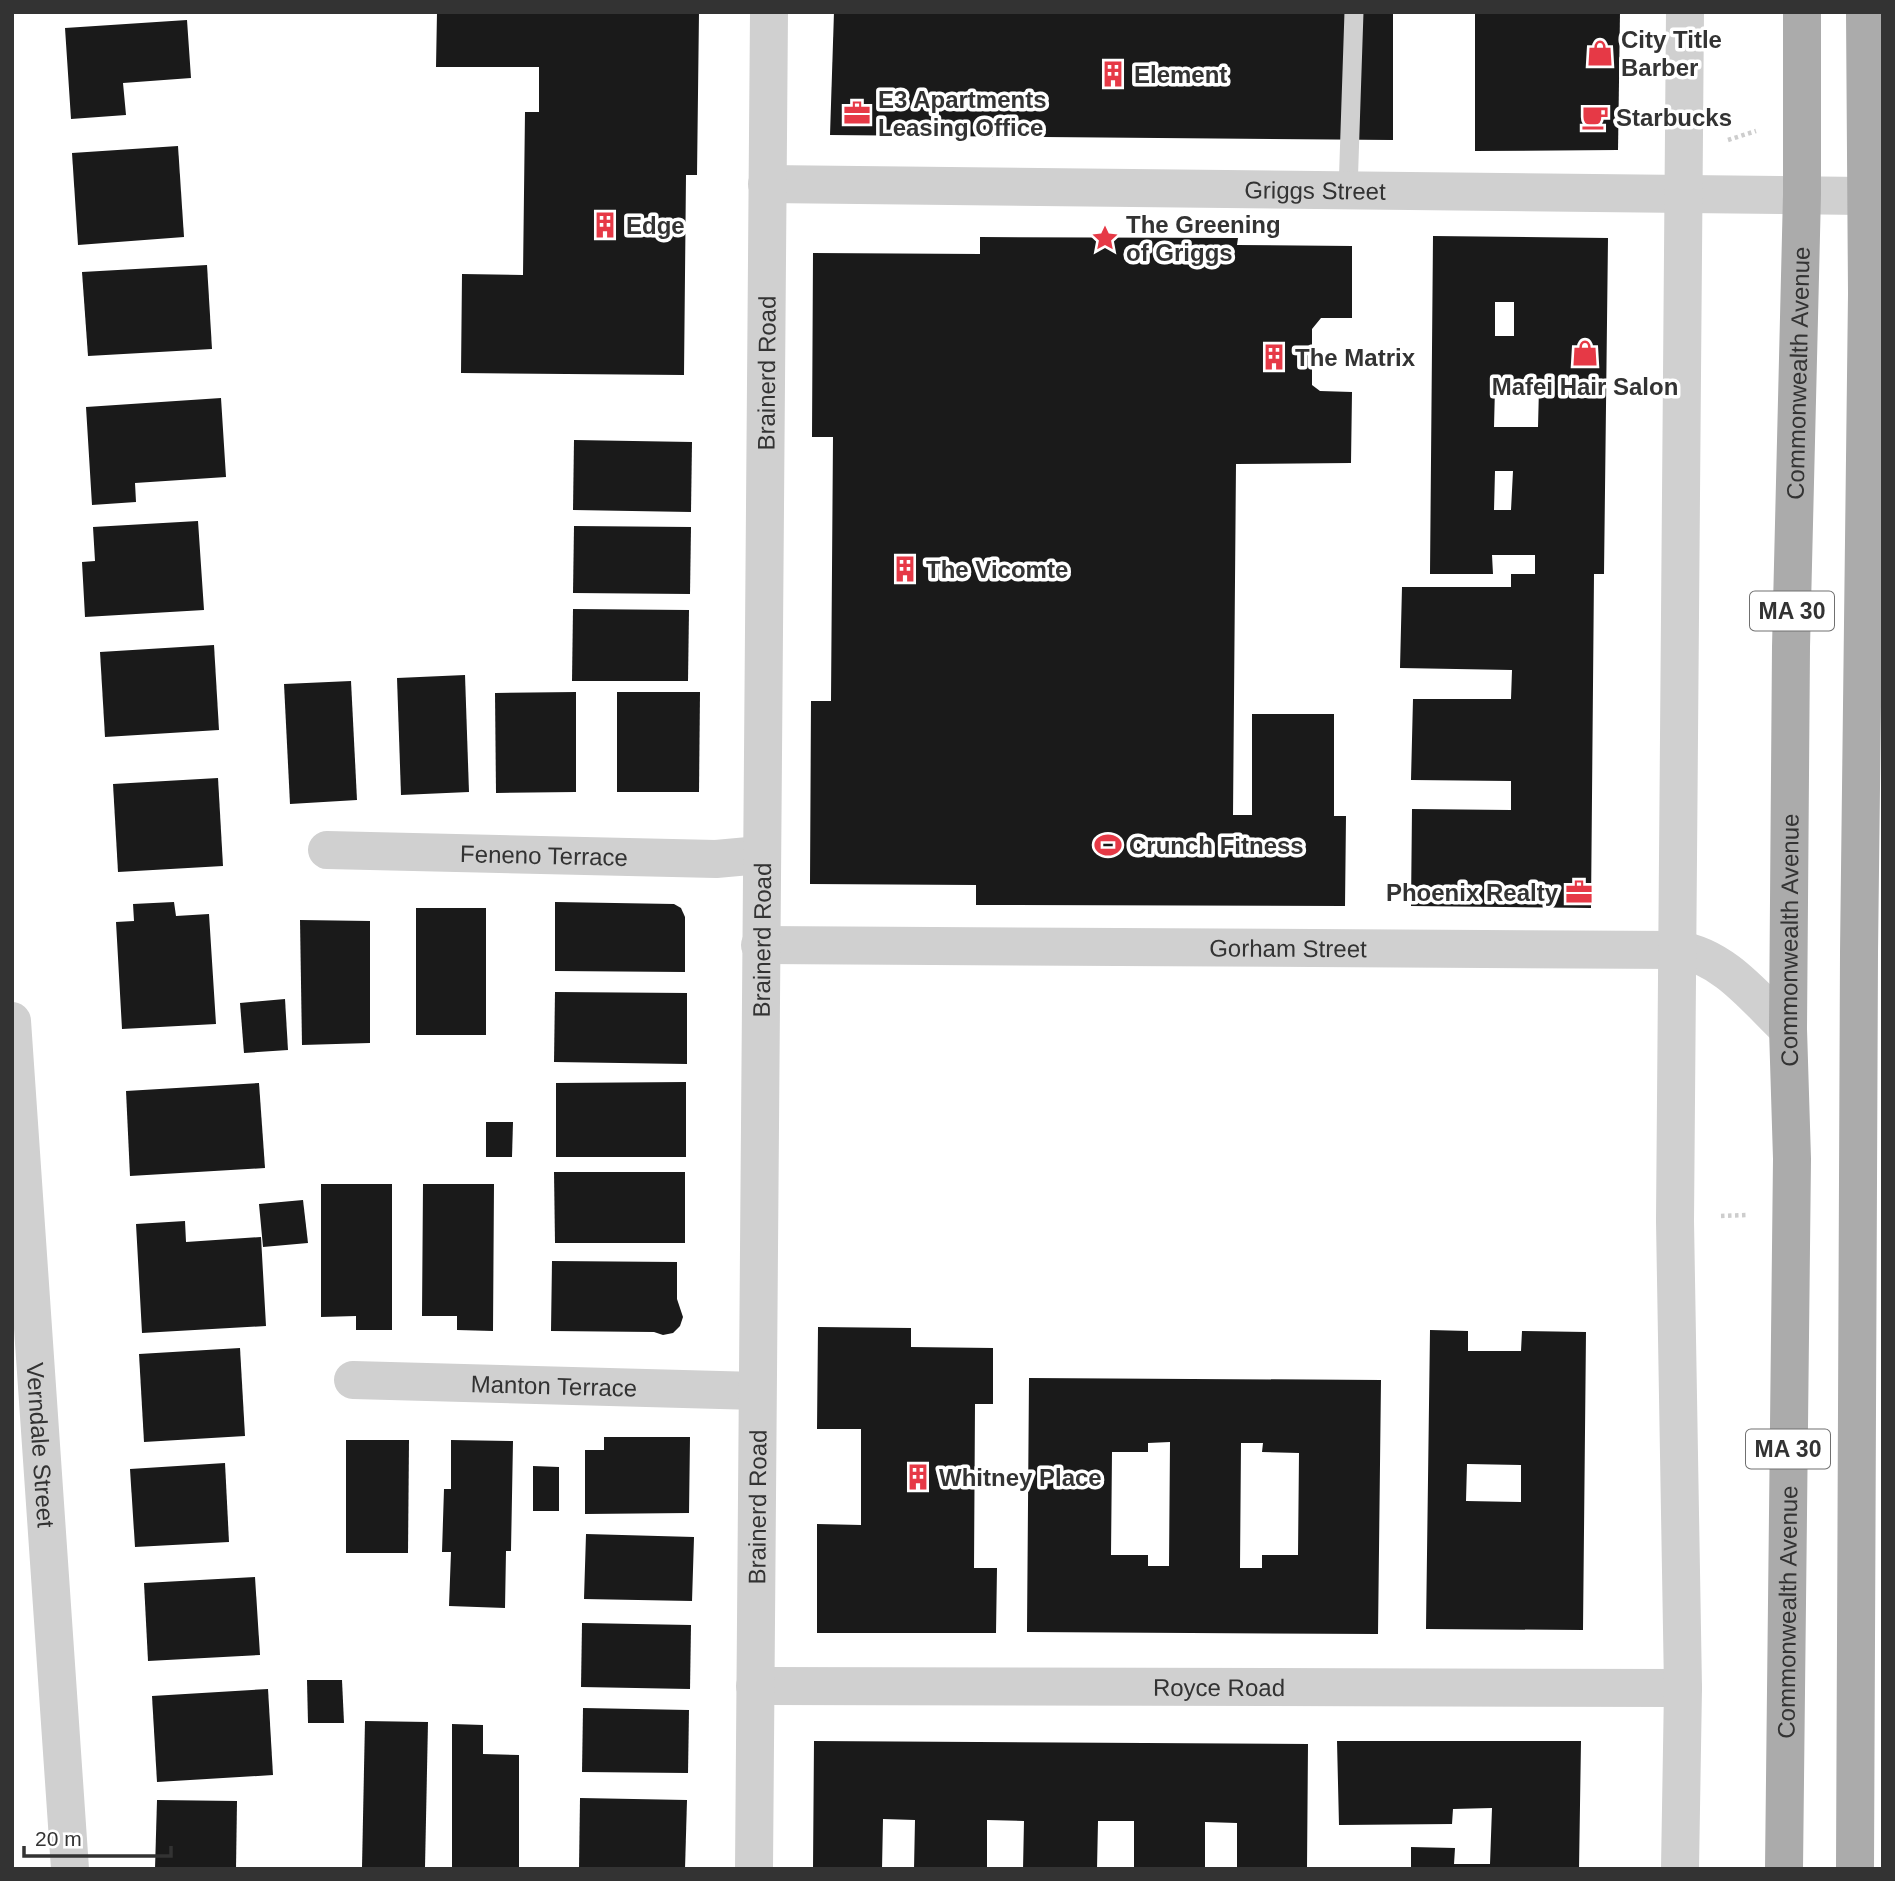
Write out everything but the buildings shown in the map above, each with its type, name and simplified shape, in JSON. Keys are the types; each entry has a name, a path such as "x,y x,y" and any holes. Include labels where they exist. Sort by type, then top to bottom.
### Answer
{"main road":[{"name":"Commonwealth Avenue","path":"1784,1869 1792,1159 1788,1029 1791,647 1802,194 1802,12"},
{"name":"MA 30","path":"1855,1869 1859,953 1867,294 1864,196 1865,12"}],"street":[{"name":"Brainerd Road","path":"754,1869 760,855 768,400 769,12"},
{"path":"1680,1869 1683,1688 1675,1222 1685,12"},
{"name":"Griggs Street","path":"767,184 1864,196"},
{"name":"Feneno Terrace","path":"327,850 716,859 760,855"},
{"name":"Gorham Street","path":"760,946 1679,950 1699,954 1721,966 1788,1029"},
{"name":"Verndale Street","path":"12,1021 70,1869"},
{"name":"Manton Terrace","path":"352,1380 757,1391"},
{"name":"Royce Road","path":"755,1686 1683,1688"}],"lane":[{"path":"1348,191 1354,12"}],"path":[{"path":"1724,142 1766,128"},
{"path":"1713,1217 1752,1214"}],"place":[{"name":"City Title Barber","path":"1600,53"},
{"name":"Element","path":"1113,74"},
{"name":"E3 Apartments Leasing Office","path":"857,113"},
{"name":"Starbucks","path":"1595,117"},
{"name":"Edge","path":"605,225"},
{"name":"The Greening of Griggs","path":"1105,238"},
{"name":"Mafei Hair Salon","path":"1585,353"},
{"name":"The Matrix","path":"1274,357"},
{"name":"The Vicomte","path":"905,569"},
{"name":"Crunch Fitness","path":"1108,845"},
{"name":"Phoenix Realty","path":"1579,892"},
{"name":"Whitney Place","path":"918,1477"}]}
